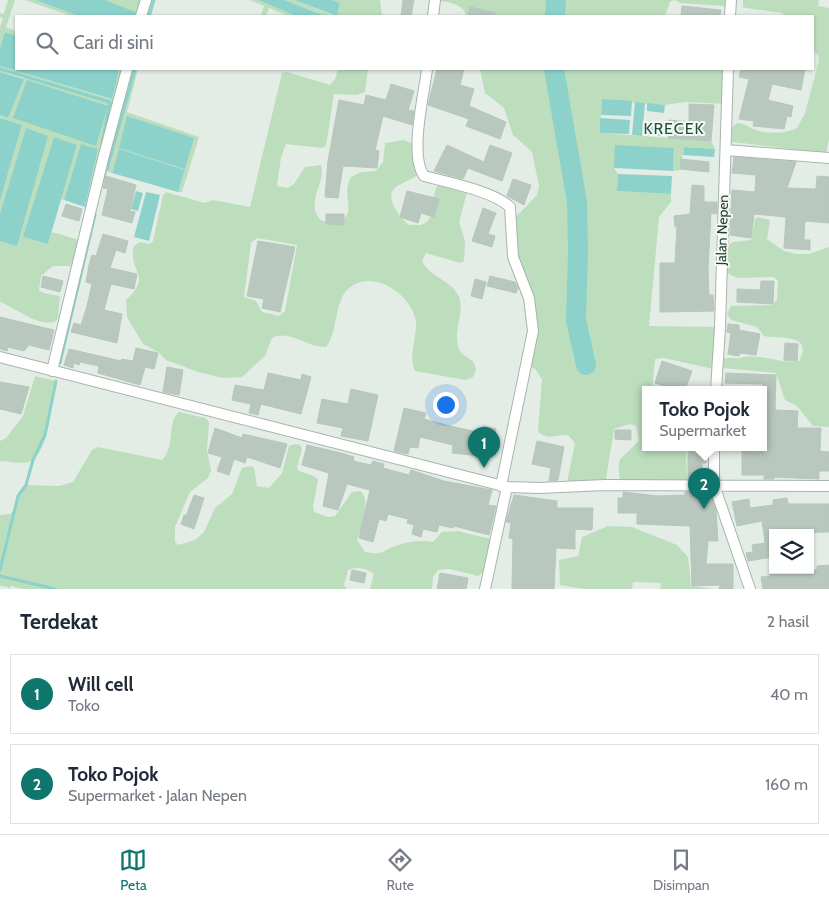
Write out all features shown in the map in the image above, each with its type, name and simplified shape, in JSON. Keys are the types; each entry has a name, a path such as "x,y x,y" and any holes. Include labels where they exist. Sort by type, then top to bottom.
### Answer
{"street":[{"path":"141,15 146,0"},
{"path":"433,15 435,0"},
{"path":"730,15 731,0"},
{"path":"52,371 103,159 127,70"},
{"path":"427,70 416,152 421,171 424,176 490,196 510,207 513,257 529,298 532,314 533,331 485,589"},
{"name":"Jalan Nepen","path":"716,386 728,70"},
{"path":"726,150 829,158"},
{"path":"0,357 504,487 829,486"},
{"path":"714,451 714,485 750,589"}],"green space":[{"path":"8,0 15,0 6,27 15,31 15,36 5,32 0,48 0,27 3,18 0,17 0,13 4,14"},
{"path":"25,0 35,0 76,15 68,15"},
{"path":"105,0 155,0 151,15 135,15 136,12"},
{"path":"250,0 258,0 294,15 286,15 269,8 266,15 261,15 264,6"},
{"path":"285,0 294,0 332,15 322,15"},
{"path":"332,0 380,0 382,15 337,15 340,3"},
{"path":"423,0 674,0 670,2 665,15 466,15 464,11 455,4"},
{"path":"674,0 727,0 726,6 723,6 681,3"},
{"path":"743,0 819,0 818,6 829,8 829,139 826,153 732,142 731,128 737,123 771,133 797,128 805,113 819,60 818,55 814,52 814,15 784,15 782,13 743,7"},
{"path":"0,66 111,99 119,71 116,70 138,70 127,112 199,137 182,192 178,192 185,170 119,149 112,173 103,171 90,209 85,207 98,149 81,144 64,200 61,199 77,145 24,237 48,244 52,232 79,240 71,266 53,266 41,276 39,290 43,293 60,296 58,318 55,322 48,323 33,319 0,302 0,241 17,245 0,214 0,201 22,125 0,118 0,115 8,118 24,78 0,72"},
{"path":"338,70 368,70 365,92 357,95 334,94 326,146 322,148 286,144 281,157 277,186 288,188 294,184 305,167 321,165 321,179 315,207 322,221 336,221 348,214 347,193 351,177 361,172 376,171 383,162 385,143 404,140 413,144 421,171 415,177 397,186 391,198 398,213 409,225 421,225 430,218 436,188 439,184 468,189 459,222 465,241 464,261 460,263 426,253 422,261 429,270 457,293 461,307 457,344 461,353 474,363 476,370 473,377 466,380 415,371 412,360 416,322 413,312 399,294 379,282 367,281 357,283 347,290 340,303 333,334 326,347 312,345 292,337 279,336 272,338 265,356 242,377 223,378 198,372 166,360 158,352 143,344 127,317 126,300 134,292 139,279 134,261 134,246 140,242 149,244 153,241 163,195 166,192 205,203 213,200 250,207 282,73 287,72 330,85 335,79","holes":["257,238 297,245 285,311 279,316 262,312 256,301 244,297 251,243"]},
{"path":"480,70 728,70 726,104 685,102 665,105 602,100 600,133 711,141 715,149 684,147 680,170 673,171 674,148 614,168 618,174 617,191 671,194 671,202 659,217 649,326 720,327 713,369 664,358 655,359 652,386 642,386 642,451 686,451 687,484 621,485 619,462 639,440 636,426 630,424 614,429 605,485 566,487 575,443 568,435 544,436 538,431 542,379 535,369 527,365 533,331 520,276 513,220 537,195 539,186 532,152 513,135 504,108 485,93"},
{"path":"758,217 770,220 767,239 784,251 796,254 809,254 829,247 829,427 813,426 797,406 785,400 776,373 723,368 724,359 726,358 755,356 792,362 799,361 803,352 802,346 792,339 764,336 757,327 731,320 727,314 731,306 772,305 777,300 778,281 774,277 737,278 727,273 727,246 733,242 751,240 755,219"},
{"path":"35,376 56,381 49,424 42,447 37,455 28,462 0,461 0,441 6,438 23,416"},
{"path":"179,412 205,418 209,422 207,451 211,470 208,478 190,492 175,527 175,542 178,545 195,540 204,532 215,508 232,494 242,468 251,466 254,468 257,486 269,488 282,473 289,446 295,444 300,445 302,450 297,467 299,471 314,476 318,480 313,506 314,512 328,517 335,516 352,492 361,491 364,496 365,508 357,540 365,552 380,553 411,542 433,542 442,532 458,531 490,539 486,570 478,576 450,569 438,570 433,577 432,589 370,589 374,574 361,568 348,570 344,585 347,589 22,589 11,586 8,589 8,587 0,586 0,515 10,514 13,511 26,485 59,486 73,482 92,450 98,447 162,460 169,448 173,422"},
{"path":"608,526 632,527 677,545 688,557 691,586 714,589 660,589 661,583 633,582 632,589 584,589 560,585 559,560 578,556 582,537"}],"water":[{"path":"35,0 105,0 136,12 135,15 76,15"},
{"path":"258,0 285,0 322,15 294,15"},
{"path":"294,0 332,0 340,3 337,15"},
{"path":"5,32 15,36 15,70 119,71 112,99 0,66 0,48"},
{"path":"0,72 24,79 8,118 0,115"},
{"path":"27,80 108,106 96,146 13,118"},
{"path":"602,99 632,101 631,116 601,115"},
{"path":"635,102 645,103 642,136 632,135"},
{"path":"647,103 665,105 664,113 647,111"},
{"path":"127,116 194,138 185,169 119,148"},
{"path":"0,118 22,125 0,201"},
{"path":"600,118 630,120 629,134 600,133"},
{"path":"645,124 664,126 663,136 644,135"},
{"path":"26,128 48,136 17,246 0,241 0,214"},
{"path":"54,137 77,145 48,244 23,237"},
{"path":"81,144 98,149 85,207 64,200"},
{"path":"615,145 674,148 673,171 614,168"},
{"path":"684,147 715,149 714,157 683,155"},
{"path":"119,149 185,170 178,192 112,173"},
{"path":"618,174 672,176 671,194 617,191"},
{"path":"136,191 143,193 138,211 131,209"},
{"path":"146,192 160,195 149,241 134,237"}],"building":[{"path":"403,0 414,0 411,15 401,15"},
{"path":"682,6 721,10 720,15 681,15"},
{"path":"470,7 495,13 494,15 468,15"},
{"path":"437,70 464,70 460,85 474,89 469,106 506,122 500,139 466,126 469,119 428,105"},
{"path":"741,70 805,70 801,90 772,84 768,100 793,106 791,117 787,116 784,129 753,126 754,121 739,119 749,79 739,77"},
{"path":"391,84 414,91 408,110 414,111 412,125 383,116 375,150 379,151 377,168 343,166 338,198 325,197 328,161 339,100 364,105 366,95 386,100"},
{"path":"689,104 714,105 711,141 668,138 669,120 689,122"},
{"path":"447,145 484,162 490,145 512,153 502,181 468,168 463,179 434,171"},
{"path":"734,157 796,162 787,188 816,189 817,176 829,177 829,223 805,221 804,240 810,240 810,250 784,248 786,217 754,214 751,238 730,235 732,190 755,192 756,175 732,173"},
{"path":"681,159 709,162 709,172 680,169"},
{"path":"106,176 136,185 130,211 135,212 132,223 102,215 108,189 103,188"},
{"path":"513,179 531,185 524,205 507,196"},
{"path":"692,185 704,186 704,202 717,202 717,214 711,213 708,270 709,295 713,295 714,311 660,312 660,263 675,263 677,226 675,227 674,216 690,214"},
{"path":"407,191 439,199 434,217 421,213 418,223 400,217"},
{"path":"66,204 82,209 79,221 62,216"},
{"path":"483,208 496,213 488,234 495,236 492,247 472,241"},
{"path":"326,214 344,214 344,225 326,224"},
{"path":"103,234 128,241 125,253 116,250 110,268 137,274 134,289 111,284 104,310 122,314 117,343 71,332 74,323 81,325 92,284 86,282 89,265 92,255 96,256"},
{"path":"258,241 295,247 280,312 262,308 264,299 247,296"},
{"path":"43,276 63,281 60,292 41,287"},
{"path":"490,276 515,282 518,288 516,293 487,286"},
{"path":"475,279 486,282 482,299 471,296"},
{"path":"761,281 774,281 773,304 737,302 737,289 760,290"},
{"path":"0,317 54,330 49,350 29,345 24,351 8,347 7,351 0,349"},
{"path":"728,324 739,325 739,330 760,334 756,355 740,353 739,356 728,354 731,333 727,332"},
{"path":"785,343 798,344 797,361 784,360"},
{"path":"136,348 158,353 154,369 145,367 140,385 98,373 99,366 80,362 79,365 74,363 73,368 64,365 69,349 121,361 122,359 133,361"},
{"path":"662,361 692,371 686,386 664,386 655,383"},
{"path":"167,367 183,370 179,395 163,392"},
{"path":"268,373 301,380 302,374 311,377 301,414 261,404 258,415 249,413 251,404 232,400 235,385 264,390"},
{"path":"726,373 776,375 775,410 798,411 797,428 821,428 820,451 829,452 829,471 819,471 819,479 774,477 774,479 764,479 764,475 742,475 742,451 767,451 767,386 763,386 763,384 725,383"},
{"path":"0,382 29,387 21,414 0,409"},
{"path":"351,389 378,395 368,441 341,436 343,428 317,423 322,399 348,404"},
{"path":"404,408 426,413 424,419 450,426 482,433 483,426 496,429 491,457 452,453 453,445 420,437 418,448 410,447 408,454 394,451"},
{"path":"215,428 242,438 243,434 287,444 280,468 247,457 245,463 234,459 229,475 217,471 222,457 208,453"},
{"path":"615,430 631,430 631,440 615,439"},
{"path":"537,441 564,447 558,480 549,481 551,468 532,464"},
{"path":"307,445 354,457 353,461 371,465 373,461 384,464 383,468 409,475 411,470 444,481 492,490 488,505 496,506 489,535 454,526 453,528 439,525 437,532 423,529 421,537 412,534 414,525 407,523 408,519 388,514 386,521 379,519 373,542 359,538 370,490 347,484 338,510 323,506 329,473 302,465"},
{"path":"688,451 706,451 706,463 702,463 702,479 688,478"},
{"path":"623,492 658,496 685,495 685,492 710,493 716,511 718,541 708,541 706,564 733,564 733,589 719,589 720,585 692,586 690,526 637,524 637,513 618,513 618,498 623,498"},
{"path":"194,495 204,498 194,529 181,524"},
{"path":"514,495 557,501 557,508 593,508 592,530 575,529 575,549 556,548 554,589 512,589 513,539 509,538 511,523 506,522"},
{"path":"787,498 788,504 829,504 829,532 814,532 814,529 769,529 769,558 748,561 746,553 753,552 752,545 765,543 762,521 737,526 732,502 749,499 750,508 773,505 773,500"},
{"path":"829,565 829,589 763,589 761,577 770,576 770,574 814,574 817,566"},
{"path":"352,570 366,573 364,583 350,580"},
{"path":"440,573 468,578 466,589 437,589"}],"waterway":[{"path":"149,15 154,0"},
{"path":"555,15 556,0"},
{"path":"0,69 110,102 102,143"},
{"path":"107,169 135,70"},
{"path":"554,70 577,202 576,320 586,365"},
{"path":"102,182 105,173"},
{"path":"60,363 95,215"},
{"path":"0,570 18,496 26,485 33,460 45,435 56,381"},
{"path":"0,576 55,589"}],"place":[{"name":"Will cell","path":"484,468"},
{"name":"Toko Pojok","path":"704,509"}],"district":[{"name":"KRECEK","path":"674,128"}]}
